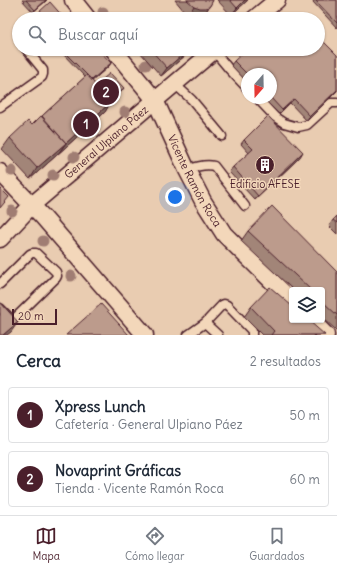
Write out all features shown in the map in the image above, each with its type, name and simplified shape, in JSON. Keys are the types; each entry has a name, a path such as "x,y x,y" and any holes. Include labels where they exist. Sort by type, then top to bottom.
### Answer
{"street":[{"path":"73,0 82,12"},
{"path":"263,12 278,0"},
{"name":"Vicente Ramón Roca","path":"119,56 155,100 187,170 203,201 224,234 289,298"},
{"name":"General Ulpiano Páez","path":"0,239 32,206 208,56"},
{"path":"0,172 32,206 145,335"},
{"path":"314,323 326,335"}],"lane":[{"path":"0,107 42,77 43,70 32,56"},
{"path":"220,56 241,81"},
{"path":"176,83 222,136"},
{"path":"263,104 275,117 284,123 298,127 307,125 331,103 337,103"},
{"path":"187,170 194,167 209,165 214,166 245,206"},
{"path":"0,284 32,253 36,253 56,272 57,276 14,319 11,319 0,308"},
{"path":"188,335 205,323 224,304 227,305 252,332 252,335"},
{"path":"205,323 218,335"}],"building":[{"path":"26,0 46,0 35,10"},
{"path":"187,0 213,0 209,7 200,8 194,6"},
{"path":"230,0 245,0 237,8"},
{"path":"315,0 337,0 337,23"},
{"path":"50,2 59,12 39,12"},
{"path":"325,43 337,55 337,90 310,116 294,99 282,110 276,104 277,68 241,68 234,61 239,56 325,56"},
{"path":"68,56 104,56 111,63 92,80"},
{"path":"156,56 181,56 167,68"},
{"path":"110,73 124,88 110,100 96,85"},
{"path":"87,75 111,102 65,144 66,143 42,116"},
{"path":"41,116 66,143 37,168 10,138 28,121 32,125"},
{"name":"Edificio AFESE","path":"268,116 303,152 258,196 233,167 253,149 244,140"},
{"path":"0,188 9,197 0,208"},
{"path":"272,206 337,272 337,315 325,304 325,287 308,287 248,231"},
{"path":"337,216 337,223 333,220"},
{"path":"270,287 289,303 289,323 311,323 325,335 271,335 274,331 251,307"},
{"path":"0,302 18,322 3,335 0,335"},
{"path":"101,304 129,335 66,335"}],"place":[{"name":"Novaprint Gráficas","path":"106,92"},
{"name":"Xpress Lunch","path":"86,124"},
{"name":"Edificio AFESE","path":"265,165"}]}
